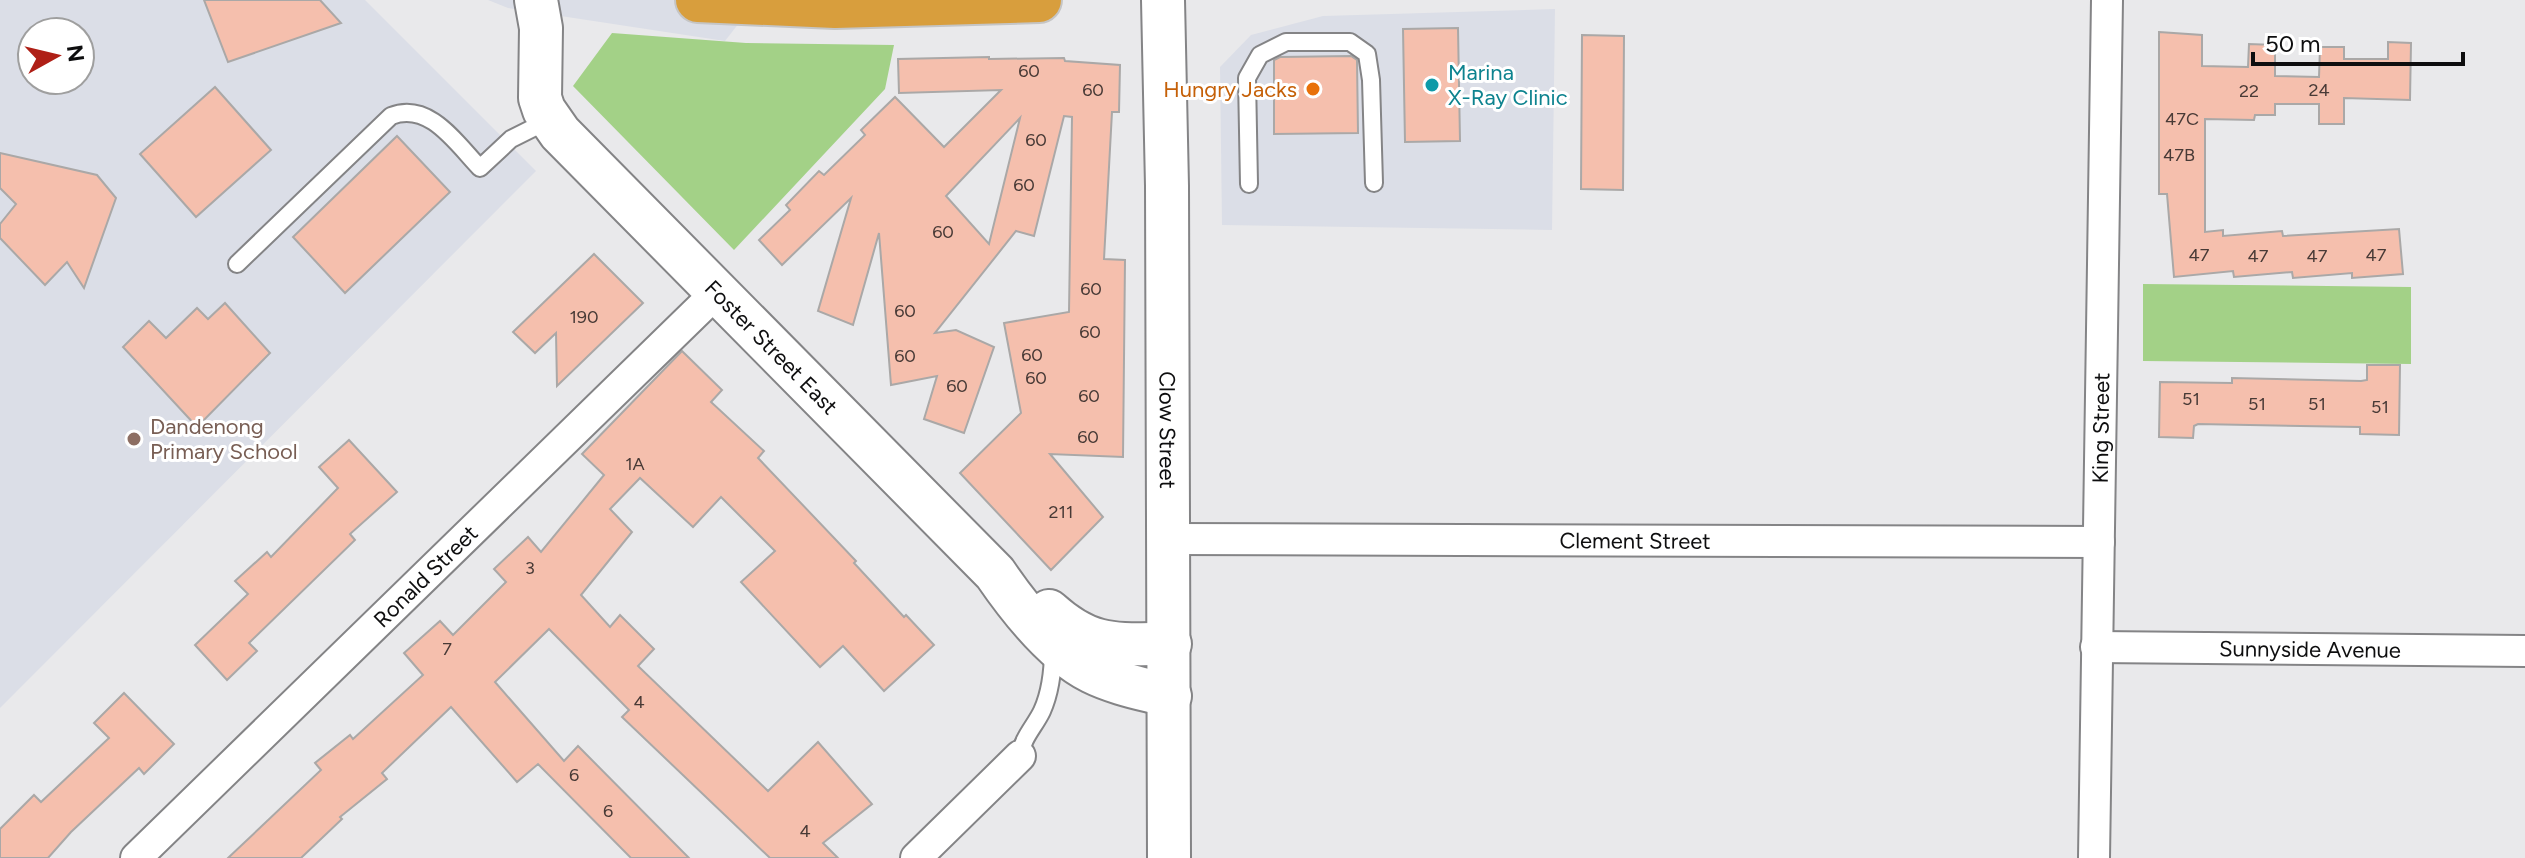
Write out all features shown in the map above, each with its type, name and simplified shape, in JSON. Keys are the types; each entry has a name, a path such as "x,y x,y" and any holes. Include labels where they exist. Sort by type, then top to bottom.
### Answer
{"highway":[{"path":"698,0 835,6 1039,0"}],"street":[{"path":"536,0 541,38 538,87 541,103 550,119"},
{"name":"Clow Street","path":"1163,0 1170,644 1169,858"},
{"name":"King Street","path":"2094,858 2107,0"},
{"name":"Foster Street East","path":"550,119 577,151 716,293 995,573 1085,637 1112,644 1170,644"},
{"name":"Ronald Street","path":"136,858 716,293"},
{"name":"Clement Street","path":"1169,539 2099,542"},
{"name":"Foster Street East","path":"995,573 1013,600 1074,661 1094,673 1170,696"},
{"name":"Sunnyside Avenue","path":"2096,647 2525,651"},
{"path":"916,858 1020,756"}],"lane":[{"path":"1249,184 1247,78 1260,55 1286,42 1350,42 1367,54 1371,80 1374,183"},
{"path":"237,264 391,116 406,112 427,116 480,168 511,139 550,119"},
{"path":"1020,756 1049,690 1053,642"}],"shaded area":[{"name":"Dandenong Primary School","path":"0,0 365,0 536,171 0,708"},
{"path":"488,0 757,0 725,41 508,8"},
{"path":"1555,9 1552,230 1222,225 1220,67 1251,35 1323,16"}],"green space":[{"path":"612,33 746,43 894,45 885,89 734,250 573,86"},
{"path":"2143,284 2411,287 2411,364 2143,361"}],"building":[{"path":"204,0 320,0 341,23 228,62"},
{"name":"Marina X-Ray Clinic","path":"1458,28 1460,141 1405,142 1403,29"},
{"path":"2159,32 2202,35 2202,66 2248,67 2249,44 2275,45 2275,76 2319,77 2320,47 2344,47 2344,59 2388,59 2388,42 2411,43 2410,100 2344,98 2344,124 2319,124 2319,104 2275,104 2275,115 2255,115 2254,120 2205,119 2205,232 2223,230 2223,236 2282,231 2283,236 2399,229 2403,274 2352,278 2352,273 2293,278 2292,272 2234,277 2233,271 2174,277 2167,194 2159,194"},
{"path":"1582,35 1624,36 1623,190 1581,189"},
{"path":"1351,56 1357,60 1358,133 1274,134 1274,60 1280,57"},
{"path":"1064,58 1065,61 1120,65 1119,112 1112,112 1104,259 1125,260 1123,457 1050,454 1103,517 1051,570 960,473 1021,413 1004,323 1069,312 1072,117 1064,116 1034,236 1016,231 935,333 956,330 994,347 964,433 924,419 937,376 891,385 879,233 853,325 818,311 851,198 782,265 759,240 790,210 786,205 819,171 824,175 865,135 861,130 895,97 944,147 1001,90 899,93 898,59","holes":["1020,118 989,244 946,196"]},
{"path":"215,87 271,150 196,217 140,154"},
{"path":"397,136 450,192 345,293 293,237"},
{"path":"0,153 97,175 116,198 84,288 67,262 45,285 0,238 0,224 16,204 0,188"},
{"path":"594,254 643,303 557,386 556,333 535,353 513,332"},
{"path":"225,303 270,353 197,427 123,347 149,321 166,338 197,308 208,319"},
{"path":"682,351 722,390 711,402 764,451 758,458 856,561 854,563 904,617 906,615 934,645 884,691 843,646 820,667 741,582 775,551 721,497 693,527 640,478 610,509 632,532 581,595 610,627 620,615 654,649 638,666 768,791 818,742 872,804 823,843 838,858 770,858 622,717 629,710 549,629 495,682 564,761 578,746 689,858 631,858 538,764 517,782 451,707 382,773 387,779 340,817 342,819 301,858 228,858 321,770 315,763 350,735 353,739 423,675 404,653 440,621 453,635 506,582 494,569 528,537 541,552 604,475 582,454"},
{"path":"2367,365 2400,365 2399,435 2360,434 2360,427 2198,424 2194,426 2193,438 2159,437 2160,382 2232,383 2232,378 2361,381 2367,380"},
{"path":"349,440 397,492 350,534 355,540 249,643 257,651 227,680 195,645 248,594 235,581 267,552 271,557 338,488 319,467"},
{"path":"124,693 174,744 144,774 139,768 48,858 0,858 0,829 34,795 41,802 109,738 94,723"}],"place":[{"name":"Marina X-Ray Clinic","path":"1432,85"},
{"name":"Hungry Jacks","path":"1313,89"},
{"name":"Dandenong Primary School","path":"134,439"}]}
